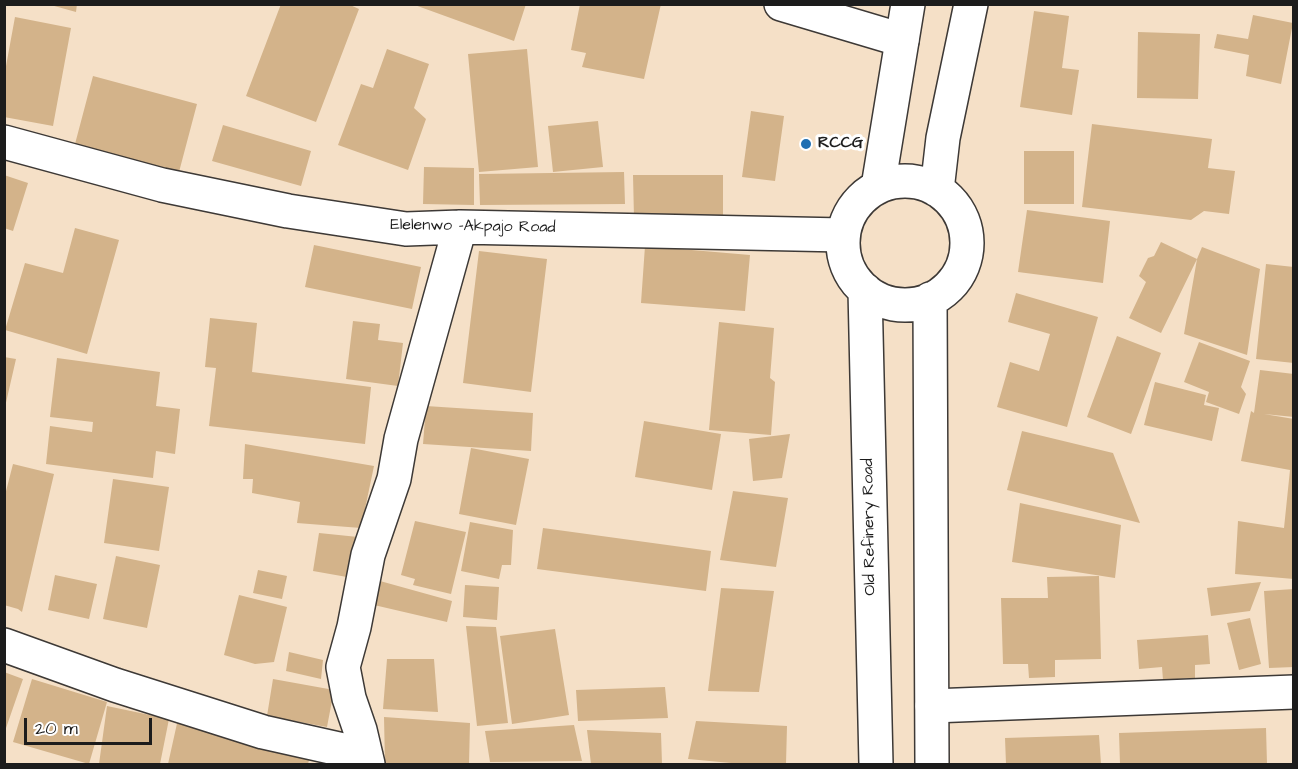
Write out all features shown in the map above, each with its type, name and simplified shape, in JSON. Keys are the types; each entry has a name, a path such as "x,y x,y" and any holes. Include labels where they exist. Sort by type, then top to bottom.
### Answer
{"street":[{"path":"781,4 902,40"},
{"path":"878,187 908,4"},
{"path":"938,190 944,138 971,4"},
{"name":"Elelenwo -Akpajo Road","path":"4,142 162,185 288,211 406,229 460,227 843,235"},
{"path":"898,181 918,182 938,190 954,204 964,221 968,242 965,263 955,281 941,294 922,303 902,305 882,301 865,290 852,275 844,255 843,235 849,215 861,199 878,187 898,181"},
{"path":"4,645 115,685 262,732 367,760 349,698 343,667 354,627 368,555 394,479 404,429 460,227"},
{"name":"Old Refinery Road","path":"865,290 876,765"},
{"path":"930,299 932,765"},
{"path":"932,706 1293,692"}],"building":[{"path":"47,4 77,4 76,12"},
{"path":"281,4 348,4 359,9 316,122 246,96"},
{"path":"412,4 526,4 514,41"},
{"path":"580,4 661,4 644,79 582,67 586,53 571,50"},
{"path":"1034,11 1069,16 1062,68 1079,70 1072,115 1020,107"},
{"path":"1253,15 1293,23 1281,84 1246,76 1249,55 1214,48 1217,34 1248,39"},
{"path":"15,17 71,28 53,126 4,117 4,77"},
{"path":"1138,32 1200,34 1198,99 1137,98"},
{"path":"387,49 429,64 414,108 426,119 408,170 338,145 361,84 373,88"},
{"path":"527,49 538,167 479,172 468,54"},
{"path":"93,76 197,104 179,172 75,144"},
{"path":"751,111 784,116 775,181 742,177"},
{"path":"598,121 603,167 553,172 548,126"},
{"path":"1092,124 1212,139 1208,168 1235,171 1229,214 1204,211 1191,220 1082,207"},
{"path":"223,125 311,151 301,186 212,161"},
{"path":"1024,151 1074,151 1074,204 1024,204"},
{"path":"424,167 474,168 474,205 423,204"},
{"path":"624,172 625,204 480,205 479,174"},
{"path":"4,175 28,183 13,231 4,228"},
{"path":"633,175 723,175 723,218 634,218"},
{"path":"1027,210 1110,221 1103,283 1018,272"},
{"path":"75,228 119,240 87,354 5,330 25,263 63,273"},
{"path":"1161,242 1197,259 1161,333 1129,318 1146,282 1139,276 1148,258 1154,256"},
{"path":"314,245 421,267 412,309 305,287"},
{"path":"645,246 750,255 745,311 641,303"},
{"path":"1202,247 1260,269 1247,355 1184,334 1197,259"},
{"path":"479,251 547,259 531,392 463,383"},
{"path":"1266,264 1294,267 1294,363 1256,359"},
{"path":"1016,293 1098,317 1067,427 997,407 1010,362 1039,371 1050,334 1008,322"},
{"path":"210,318 257,323 252,372 371,387 365,444 209,426 216,368 205,367"},
{"path":"353,321 380,324 378,340 403,343 398,386 346,379"},
{"path":"719,322 774,328 770,378 775,382 771,435 709,430"},
{"path":"1117,336 1161,353 1131,434 1087,417"},
{"path":"1199,342 1250,361 1241,387 1246,394 1239,414 1206,402 1209,392 1184,382"},
{"path":"4,357 16,359 5,407 4,407"},
{"path":"57,358 160,372 156,406 180,409 175,454 156,451 153,478 46,464 50,426 92,432 93,422 50,417"},
{"path":"1260,370 1294,374 1294,417 1264,414 1294,419 1294,579 1235,574 1238,521 1284,528 1290,470 1241,461 1251,411 1254,413"},
{"path":"1155,382 1206,395 1204,405 1219,408 1212,441 1144,425"},
{"path":"426,406 533,413 531,451 423,444"},
{"path":"644,421 721,434 712,490 635,477"},
{"path":"1022,431 1113,453 1140,523 1007,490"},
{"path":"790,434 782,478 753,481 749,439"},
{"path":"245,444 374,466 361,528 297,523 300,502 252,493 253,479 243,479"},
{"path":"471,448 529,459 516,525 459,514"},
{"path":"13,464 54,474 22,612 4,605 4,499"},
{"path":"113,479 169,487 159,551 104,543"},
{"path":"733,491 788,498 776,567 720,560"},
{"path":"1020,503 1121,525 1115,578 1012,562"},
{"path":"415,521 466,532 451,594 413,585 415,579 401,575"},
{"path":"470,522 513,530 511,565 502,565 499,579 461,571"},
{"path":"543,528 711,551 706,591 537,569"},
{"path":"319,533 358,537 347,577 313,571"},
{"path":"116,556 160,565 147,628 103,619"},
{"path":"258,570 287,576 282,599 253,593"},
{"path":"55,575 97,584 89,619 48,610"},
{"path":"1099,576 1101,659 1055,660 1055,677 1029,678 1028,664 1003,664 1001,598 1048,598 1047,577"},
{"path":"380,581 452,601 447,622 374,605"},
{"path":"1261,582 1250,611 1211,616 1207,588"},
{"path":"465,585 499,587 497,620 463,617"},
{"path":"721,588 774,591 759,692 708,691"},
{"path":"1294,589 1294,667 1269,668 1264,591"},
{"path":"239,595 287,607 274,662 255,664 224,655"},
{"path":"1250,618 1261,664 1239,670 1227,623"},
{"path":"466,626 496,627 508,723 477,726"},
{"path":"555,629 569,715 512,724 500,636"},
{"path":"1208,635 1210,664 1195,665 1195,678 1163,680 1162,667 1139,669 1137,640"},
{"path":"289,652 323,660 321,679 286,671"},
{"path":"387,659 434,659 438,712 383,709"},
{"path":"4,672 23,679 5,731 4,730"},
{"path":"32,679 107,702 89,764 13,742"},
{"path":"273,679 334,690 327,727 267,716"},
{"path":"665,687 668,718 578,721 576,690"},
{"path":"107,706 169,719 160,764 99,764"},
{"path":"384,717 470,723 469,764 385,764"},
{"path":"178,719 312,749 308,764 168,764"},
{"path":"696,721 787,726 786,764 742,764 688,759"},
{"path":"574,725 582,761 490,762 485,731"},
{"path":"1266,728 1267,764 1120,764 1119,733"},
{"path":"587,730 661,733 662,764 591,764"},
{"path":"1099,735 1101,764 1006,764 1005,738"}],"place":[{"name":"RCCG","path":"806,144"}]}
